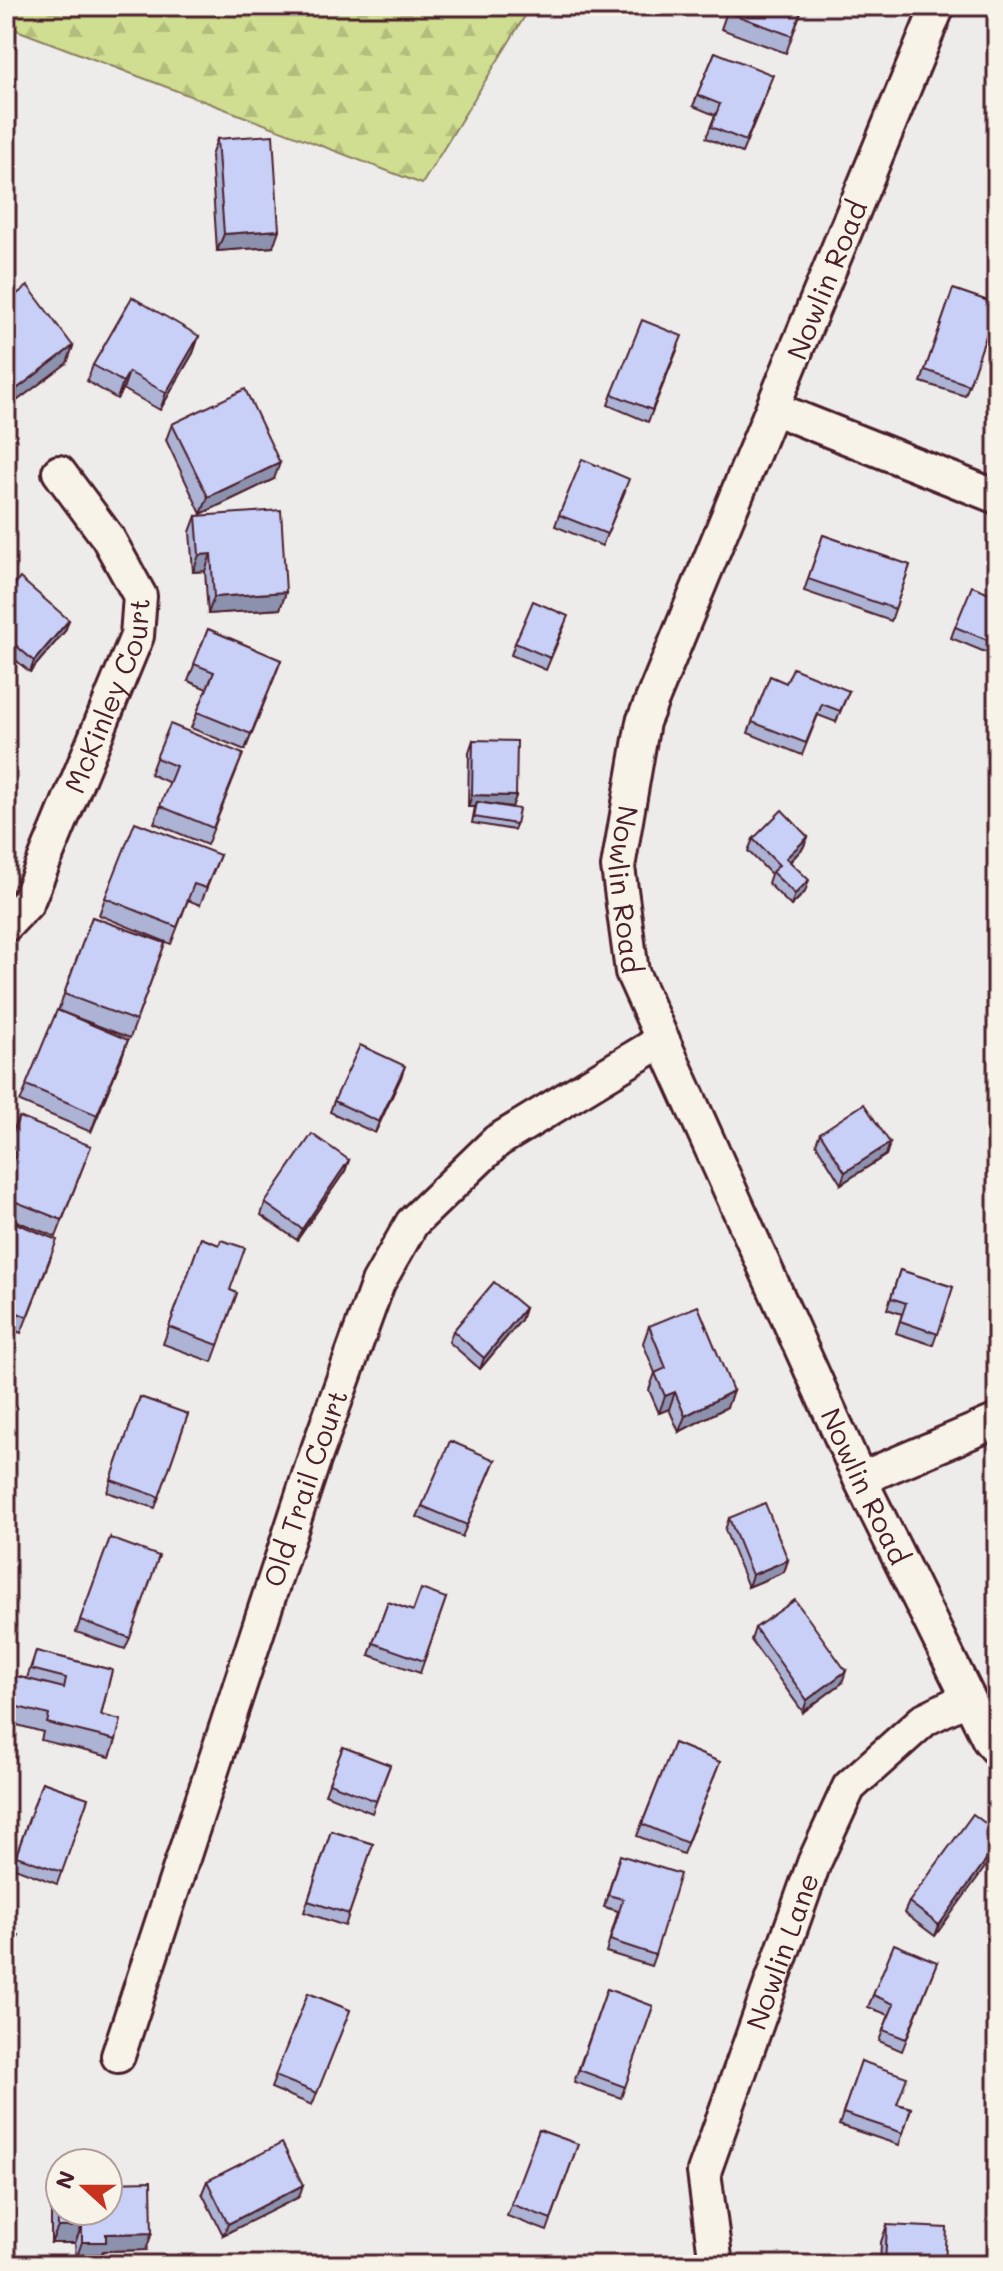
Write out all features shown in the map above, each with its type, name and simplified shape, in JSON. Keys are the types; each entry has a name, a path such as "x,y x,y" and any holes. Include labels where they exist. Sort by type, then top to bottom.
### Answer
{"street":[{"name":"Nowlin Road","path":"938,6 775,409 643,722 618,867 632,972 860,1479 968,1698 997,1749"},
{"path":"775,409 997,497"},
{"name":"McKinley Court","path":"6,925 27,903 137,636 140,596 108,538 59,472"},
{"name":"Old Trail Court","path":"118,2056 313,1463 378,1283 412,1223 497,1141 663,1040"},
{"path":"860,1479 997,1421"},
{"name":"Nowlin Lane","path":"716,2265 704,2172 814,1863 849,1787 925,1719 968,1698"}],"green space":[{"path":"6,6 531,6 422,184 6,26"}],"building":[{"path":"729,6 803,6 792,36 727,12"},
{"path":"715,52 773,75 746,141 711,127 720,104 697,95"},
{"path":"273,135 279,230 224,234 217,139"},
{"path":"28,286 73,346 10,394 6,389 6,302"},
{"path":"953,289 997,304 969,385 925,370"},
{"path":"132,297 199,336 166,393 129,372 123,382 93,365"},
{"path":"642,320 682,336 652,410 612,394"},
{"path":"245,389 280,463 208,497 172,424"},
{"path":"582,459 629,479 607,534 559,515"},
{"path":"281,510 286,592 214,597 211,554 199,555 196,516"},
{"path":"823,535 910,565 895,609 808,579"},
{"path":"20,578 69,620 34,661 6,637 6,595"},
{"path":"972,586 997,596 997,644 955,627"},
{"path":"533,601 568,616 550,658 515,643"},
{"path":"208,629 281,660 251,734 197,712 214,672 194,664"},
{"path":"793,668 849,691 840,711 822,704 806,743 752,722 770,676 786,683"},
{"path":"170,724 243,754 213,828 160,806 176,766 156,758"},
{"path":"473,740 517,741 516,796 472,795"},
{"path":"477,802 519,809 516,824 474,817"},
{"path":"782,810 808,837 786,858 809,880 795,894 772,872 779,865 753,839"},
{"path":"135,822 220,855 206,888 194,884 177,927 105,898"},
{"path":"92,917 165,943 136,1021 64,994"},
{"path":"57,1010 128,1040 97,1115 26,1085"},
{"path":"360,1045 405,1066 379,1122 334,1101"},
{"path":"864,1104 890,1143 845,1172 820,1133"},
{"path":"19,1117 91,1146 62,1220 6,1198 6,1179 16,1153 6,1148"},
{"path":"312,1134 349,1160 302,1229 265,1203"},
{"path":"6,1219 57,1240 27,1317 6,1308"},
{"path":"201,1238 219,1245 221,1240 245,1248 230,1290 237,1293 218,1345 169,1327"},
{"path":"900,1270 953,1287 938,1334 900,1321 906,1303 891,1298"},
{"path":"494,1282 525,1308 484,1358 453,1331"},
{"path":"698,1306 733,1391 685,1416 675,1392 665,1396 655,1373 666,1368 649,1326"},
{"path":"140,1397 188,1414 159,1497 111,1480"},
{"path":"450,1441 495,1460 467,1525 422,1506"},
{"path":"765,1503 788,1560 752,1575 729,1518"},
{"path":"110,1538 159,1556 130,1638 80,1620"},
{"path":"421,1589 446,1598 424,1661 373,1643 388,1602 413,1611"},
{"path":"795,1600 846,1671 807,1700 755,1628"},
{"path":"36,1651 112,1670 101,1715 121,1720 116,1740 47,1723 49,1715 6,1704 8,1674 64,1688 66,1678 31,1669"},
{"path":"674,1743 720,1762 687,1843 642,1824"},
{"path":"343,1747 390,1765 376,1801 329,1783"},
{"path":"42,1782 88,1798 62,1872 16,1856"},
{"path":"973,1814 997,1832 997,1845 939,1925 909,1902"},
{"path":"331,1831 373,1844 349,1914 308,1901"},
{"path":"620,1855 680,1874 655,1955 610,1940 623,1899 608,1895"},
{"path":"6,1930 19,1935 6,1973"},
{"path":"894,1944 937,1962 906,2039 883,2030 894,2004 873,1995"},
{"path":"607,1989 653,2006 625,2087 579,2070"},
{"path":"308,1993 350,2010 317,2093 275,2076"},
{"path":"861,2061 907,2077 897,2104 911,2108 903,2133 843,2113"},
{"path":"539,2130 578,2144 551,2219 511,2204"},
{"path":"282,2143 303,2185 228,2224 207,2181"},
{"path":"151,2181 152,2233 106,2234 106,2242 82,2242 82,2227 124,2227 124,2182"},
{"path":"887,2225 947,2228 945,2265 885,2265"}]}
